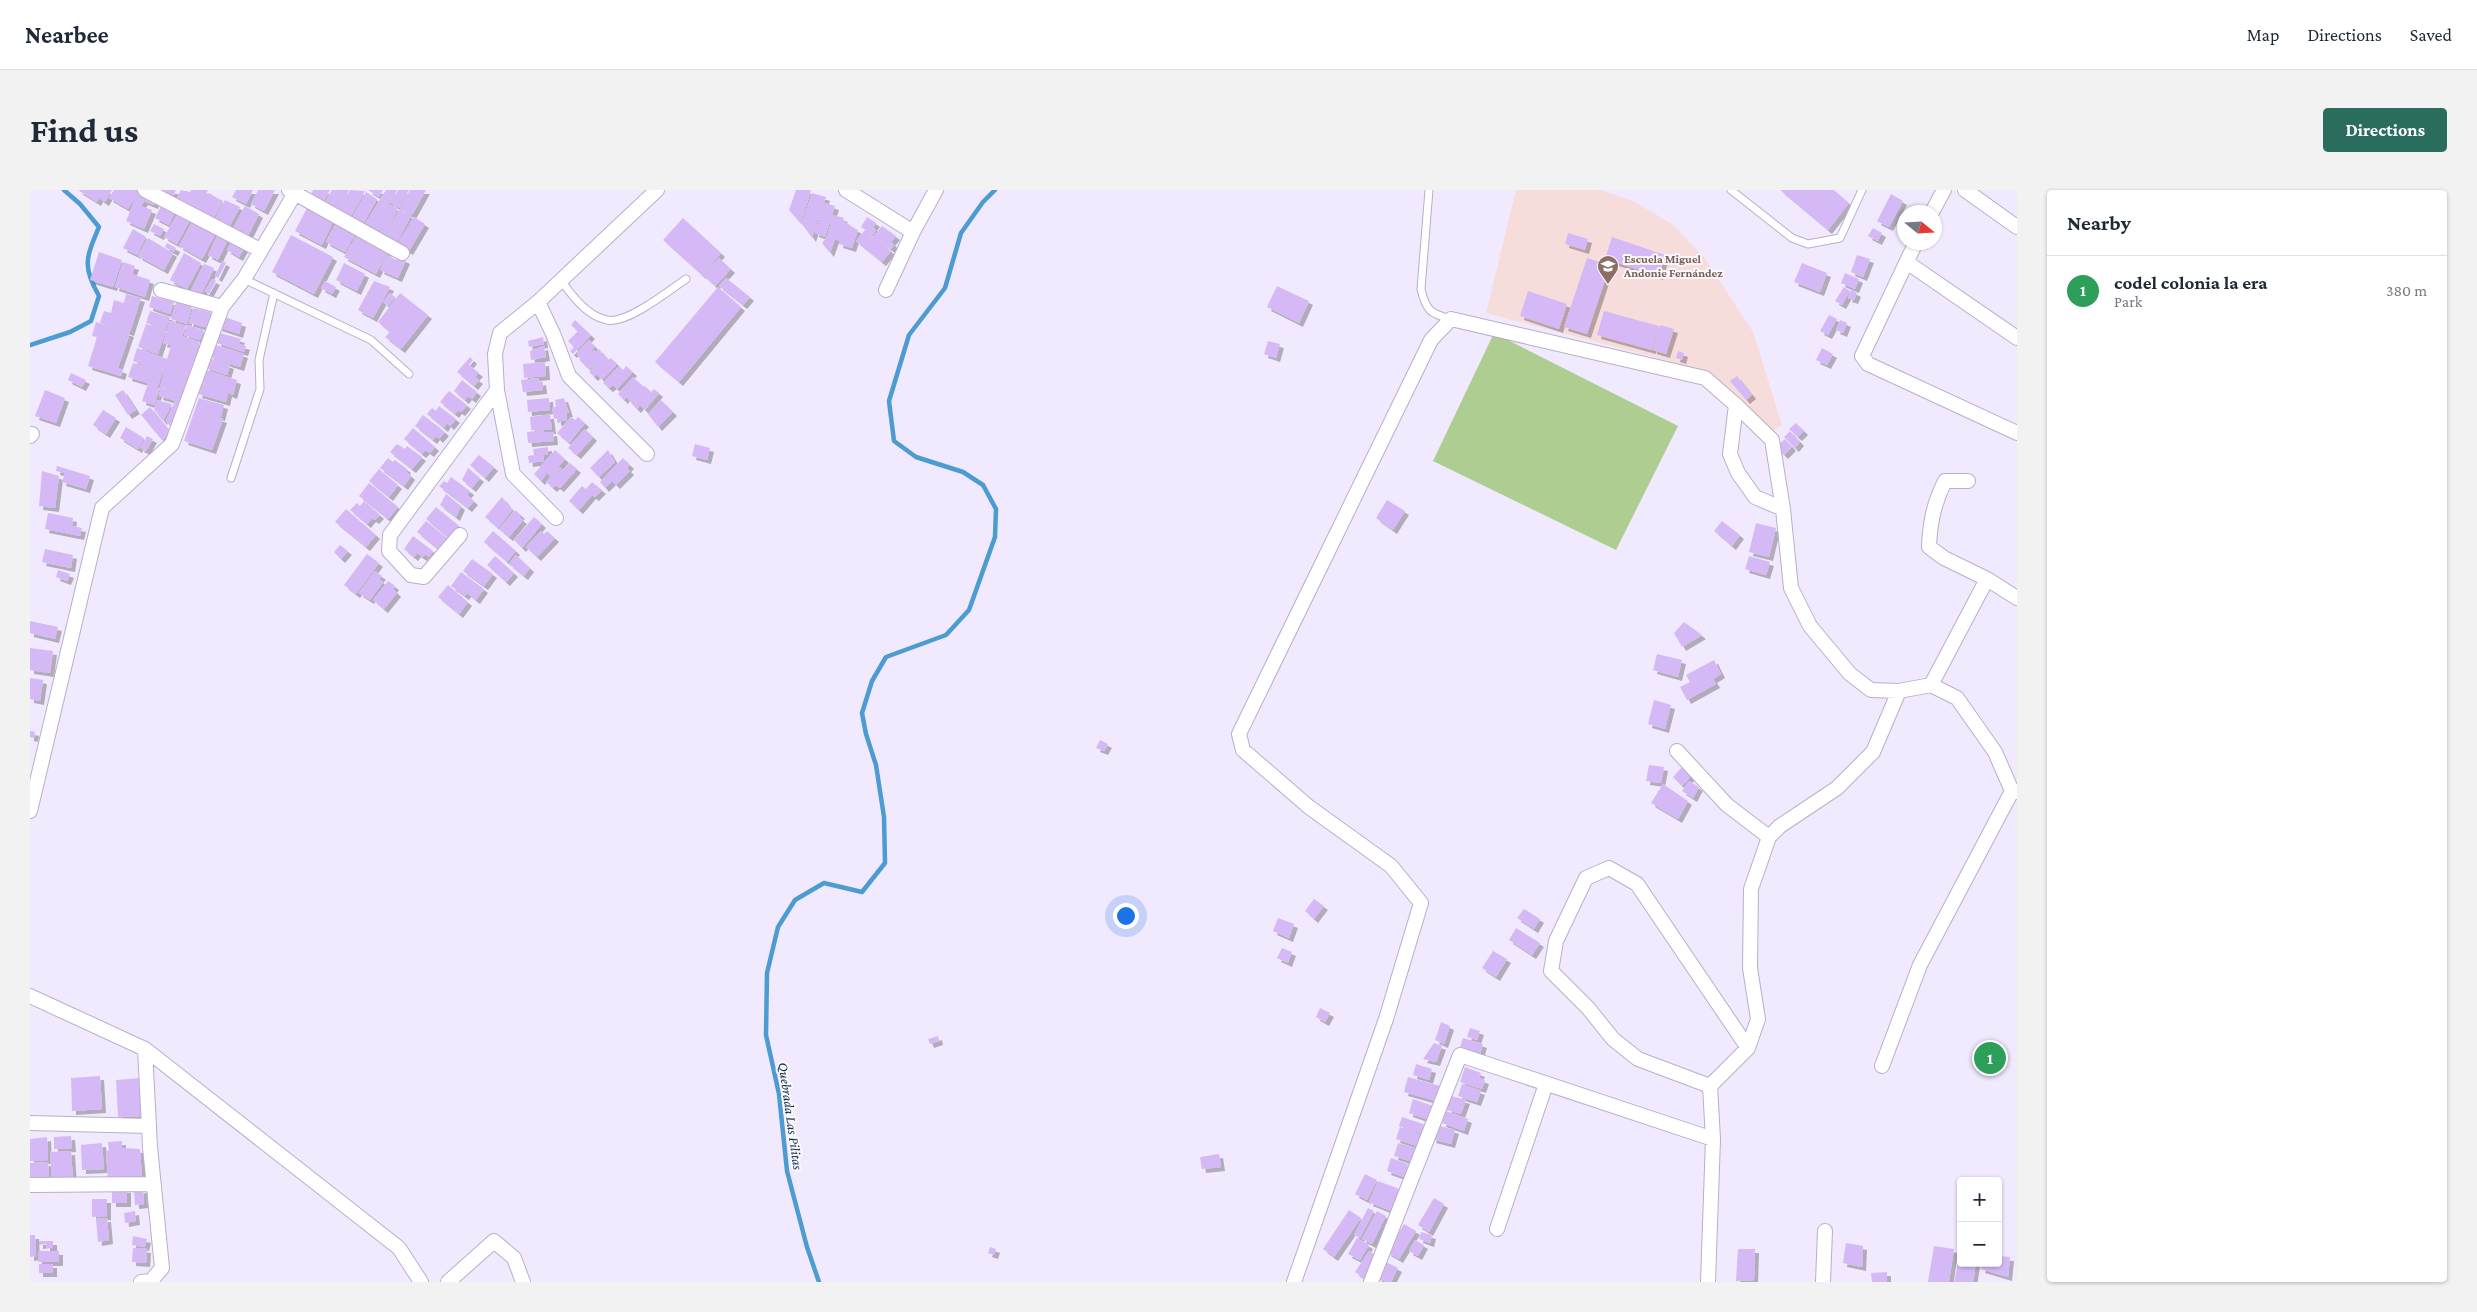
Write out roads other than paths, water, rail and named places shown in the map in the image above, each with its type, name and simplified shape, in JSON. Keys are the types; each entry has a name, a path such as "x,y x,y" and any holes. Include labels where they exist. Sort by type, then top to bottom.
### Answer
{"street":[{"path":"145,190 260,250"},
{"path":"556,518 513,474 497,390 495,354 500,333 538,302 657,190"},
{"path":"846,190 913,232"},
{"path":"886,290 913,232 936,190"},
{"path":"1936,205 1944,190"},
{"path":"1965,190 2017,227"},
{"path":"30,811 33,781 102,508 172,444 222,307 244,279 294,191 402,254"},
{"path":"1913,250 1862,356 1868,364 2017,433"},
{"path":"1908,264 2017,338"},
{"path":"161,290 222,307"},
{"path":"538,302 554,336 569,376 647,454"},
{"path":"1294,1282 1386,1019 1421,903 1391,866 1309,807 1243,750 1239,734 1431,340 1451,319 1704,378 1736,405 1772,440 1783,509 1791,588 1810,626 1850,674 1871,690 1899,691 1931,685 1956,698 1995,752 2014,792 1920,966 1882,1066"},
{"path":"460,535 424,577 411,575 389,551 390,535 497,390"},
{"path":"1736,405 1730,454 1738,473 1755,497 1783,509"},
{"path":"1968,481 1945,480 1935,501 1930,524 1929,548 1944,558 1988,579 2017,598"},
{"path":"1931,685 1988,579"},
{"path":"1708,1282 1713,1139 1710,1086 1748,1048 1758,1019 1750,968 1751,889 1769,837 1780,826 1837,788 1873,752 1899,691"},
{"path":"1677,751 1727,805 1769,837"},
{"path":"1710,1086 1638,1059 1613,1039 1588,1008 1552,971 1556,941 1586,878 1609,868 1637,884 1748,1048"},
{"path":"30,996 145,1049 399,1248 421,1282"},
{"path":"141,1282 151,1281 162,1268 149,1126 145,1049"},
{"path":"1371,1282 1460,1055 1713,1139"},
{"path":"1497,1228 1546,1084"},
{"path":"30,1123 149,1126"},
{"path":"30,1185 154,1184"},
{"path":"1823,1282 1826,1231"},
{"path":"448,1282 494,1242 514,1258 523,1282"}],"lane":[{"path":"1429,190 1421,289 1424,302 1433,314 1451,319"},
{"path":"1731,190 1792,238 1808,244 1840,238 1862,190"},
{"path":"244,279 371,340 409,374"},
{"path":"561,280 571,294 593,315 609,321 627,317 686,279"},
{"path":"231,478 260,389 259,360 274,293"}],"waterway":[{"path":"30,345 70,332 91,321 99,296 88,269 91,247 99,227 80,204 64,190"},
{"name":"Quebrada Las Pilitas","path":"819,1282 807,1247 787,1171 779,1094 766,1035 767,973 778,927 795,900 824,883 862,892 885,863 884,817 876,765 866,734 862,713 872,681 886,657 946,635 969,610 995,537 996,509 983,485 963,472 916,457 894,441 889,401 909,335 945,288 961,233 983,202 995,190"}],"place":[{"name":"Escuela Miguel Andonie Fernández","path":"1608,285"},
{"name":"codel colonia la era","path":"1990,1058"}]}
